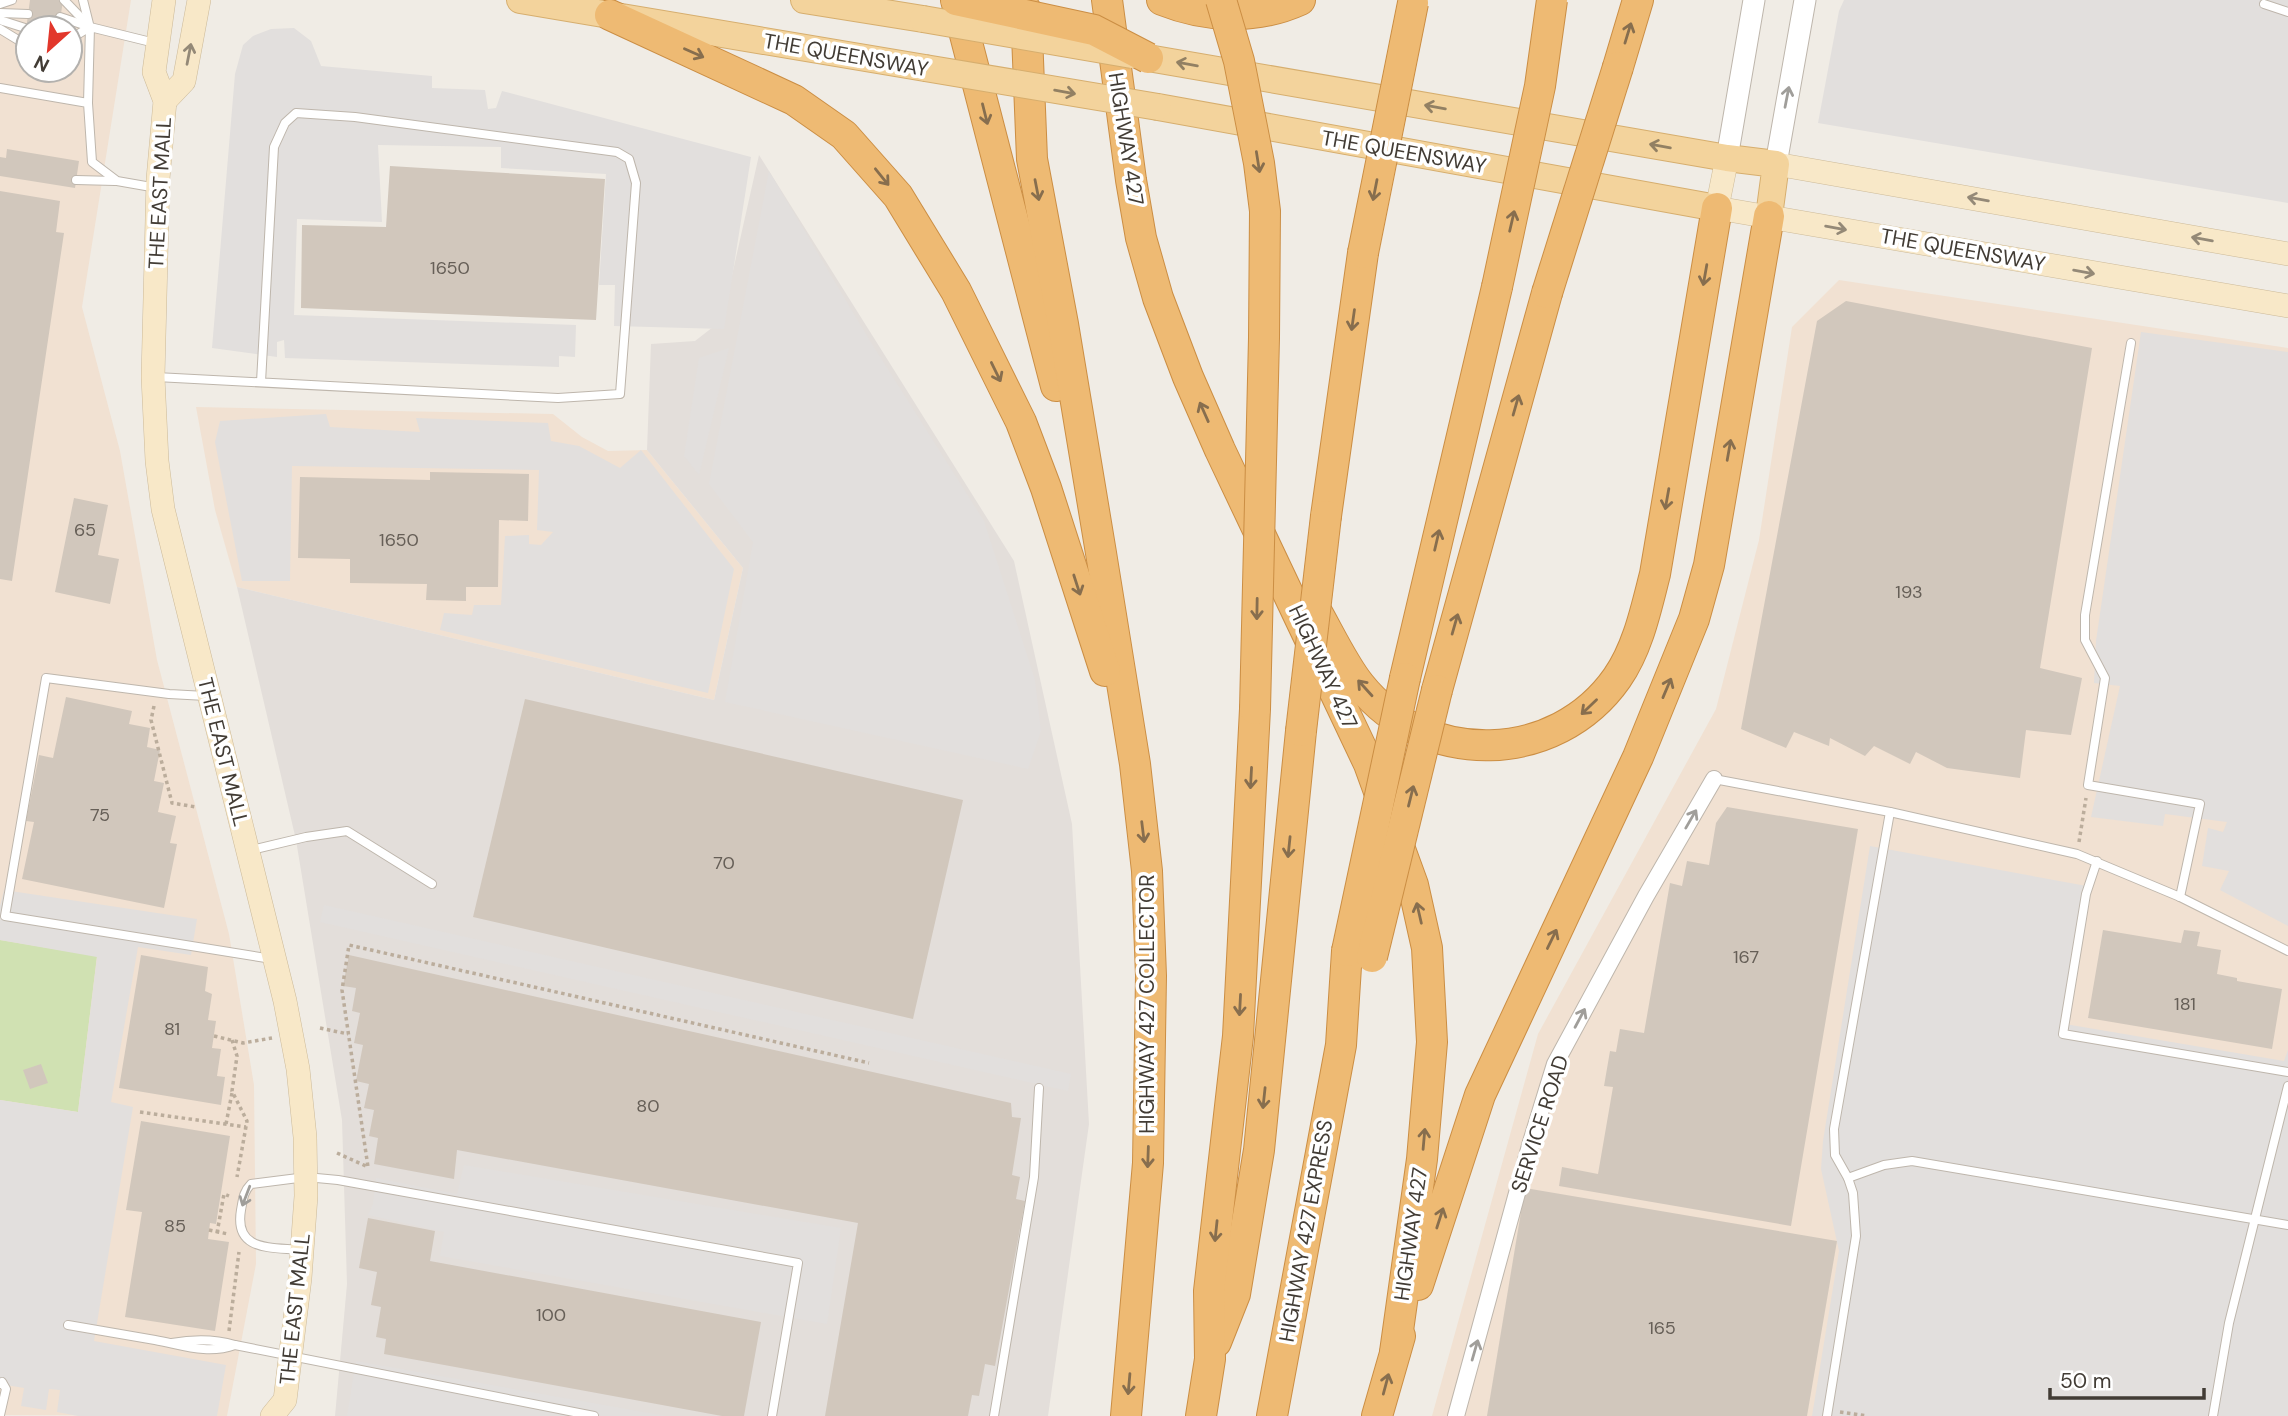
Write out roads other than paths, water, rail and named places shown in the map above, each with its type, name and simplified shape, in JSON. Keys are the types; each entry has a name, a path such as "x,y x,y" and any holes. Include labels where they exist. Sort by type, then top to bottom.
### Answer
{"highway":[{"path":"1101,553 956,0 1094,30 1148,58"},
{"path":"1025,0 1031,159 1063,324 1101,553"},
{"name":"HIGHWAY 427","path":"1107,0 1142,238 1158,298 1220,450 1369,764 1413,885 1427,948 1432,1042 1422,1159 1395,1352"},
{"path":"1162,0 1201,12 1233,15 1282,8 1300,0"},
{"path":"1201,1416 1210,1359 1209,1291 1238,1036 1255,709 1264,338 1265,211 1259,163 1244,88 1221,0"},
{"path":"1360,954 1405,678 1497,288 1538,99 1552,0"},
{"path":"1360,954 1437,690 1547,293 1638,0"},
{"path":"1210,1359 1235,1294 1259,1150 1301,731 1326,516 1363,253 1413,2"},
{"path":"610,15 739,73 811,111 844,135 898,197 956,291 1021,422 1046,488 1135,764"},
{"path":"1220,450 1360,685 1384,707 1402,721 1458,744 1489,747 1516,743 1563,727 1581,715 1615,681 1625,666 1643,619 1655,574 1717,208"},
{"path":"1377,1416 1395,1352 1480,1095 1638,757 1694,619 1709,565 1769,216"},
{"name":"HIGHWAY 427 COLLECTOR","path":"1101,553 1135,764 1147,871 1150,1016 1148,1163 1126,1416"},
{"name":"HIGHWAY 427 EXPRESS","path":"1272,1416 1360,954"}],"main road":[{"name":"THE EAST MALL","path":"164,0 154,72 164,102 158,188 153,377 157,461 163,509 292,1036 305,1137 306,1177 302,1250 284,1410"},
{"name":"THE EAST MALL","path":"164,102 184,81 199,0"},
{"name":"THE QUEENSWAY","path":"520,0 1158,107 1717,208 2288,306"},
{"path":"804,0 1727,158 1776,164 2288,254"},
{"path":"1717,208 1727,158"},
{"path":"1769,216 1776,164"}],"street":[{"path":"1727,158 1755,0"},
{"path":"1776,164 1805,0"},
{"name":"SERVICE ROAD","path":"1456,1416 1555,1064 1646,896 1714,779"}],"lane":[{"path":"0,4 12,0"},
{"path":"64,0 90,27"},
{"path":"83,0 90,27 88,103 92,162 117,181"},
{"path":"2264,4 2288,12"},
{"path":"0,13 28,14"},
{"path":"84,25 158,43"},
{"path":"84,28 90,27"},
{"path":"84,31 90,27"},
{"path":"0,88 88,103"},
{"path":"153,377 558,398 620,394 636,183 629,159 617,152 355,117 296,113 285,123 274,147 261,382"},
{"path":"76,180 117,181 158,188"},
{"path":"2131,343 2085,615 2085,640 2105,678 2088,785 2200,804 2180,897"},
{"path":"209,696 156,693 46,678 5,916 275,960"},
{"path":"1714,779 1890,811 2077,854 2180,897 2288,951"},
{"path":"1827,1416 1856,1236 1853,1193 1835,1155 1834,1129 1890,811"},
{"path":"248,850 347,831 432,884"},
{"path":"2097,861 2086,894 2063,1034 2288,1072"},
{"path":"2213,1416 2229,1323 2288,1086"},
{"path":"994,1416 1034,1177 1040,1088"},
{"path":"2277,1124 2288,1126"},
{"path":"1848,1178 1884,1165 1912,1161 2288,1225"},
{"path":"302,1250 260,1246 249,1241 239,1225 244,1194 251,1184 306,1177 338,1180 798,1263 772,1416"},
{"path":"68,1325 170,1343 189,1340 223,1342 594,1416"},
{"path":"0,1384 2,1382 6,1389 0,1415"}]}
